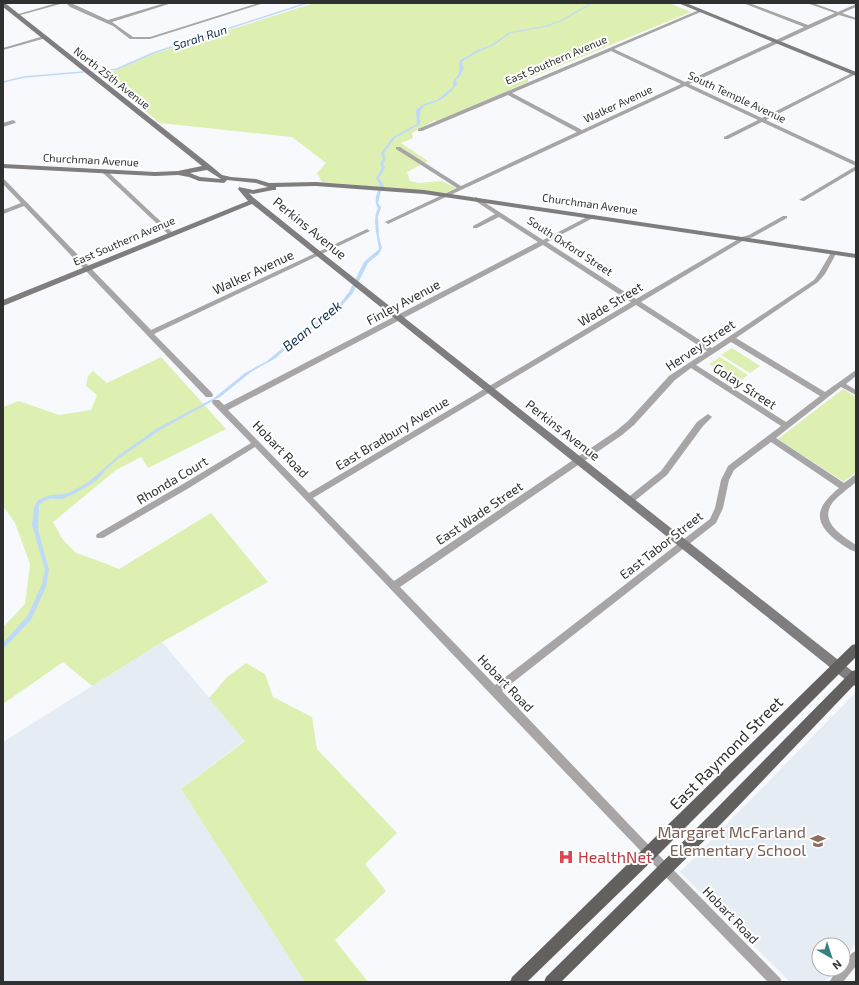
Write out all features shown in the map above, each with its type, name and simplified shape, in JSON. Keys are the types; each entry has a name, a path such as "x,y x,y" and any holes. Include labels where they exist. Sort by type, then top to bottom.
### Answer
{"main road":[{"name":"East Raymond Street","path":"517,982 856,649"},
{"path":"552,982 855,678"}],"street":[{"path":"17,15 62,3"},
{"path":"68,3 116,26 131,37 139,39 150,38 262,3"},
{"path":"107,22 170,3"},
{"path":"681,3 855,73"},
{"path":"745,3 808,28"},
{"path":"809,3 856,19"},
{"name":"North 25th Avenue","path":"3,4 209,168"},
{"name":"Walker Avenue","path":"388,222 856,5"},
{"name":"East Southern Avenue","path":"420,130 702,11"},
{"path":"3,49 44,37"},
{"name":"South Temple Avenue","path":"610,49 856,164"},
{"path":"726,138 855,73"},
{"path":"508,93 582,132"},
{"path":"3,125 12,122"},
{"path":"398,148 460,188"},
{"name":"Churchman Avenue","path":"3,166 155,174 178,173 196,168 209,168 220,176 243,186 256,181 269,185 307,184 386,188 476,199 856,256"},
{"path":"193,176 193,172 196,168"},
{"path":"802,200 856,168"},
{"path":"105,172 171,234"},
{"name":"Churchman Avenue","path":"178,173 193,176 199,179 227,181 257,191 320,185"},
{"path":"3,181 209,395"},
{"path":"257,191 262,187 260,183"},
{"name":"Perkins Avenue","path":"243,186 253,201 318,254 488,390 855,678"},
{"name":"Perkins Avenue","path":"253,201 257,191"},
{"name":"South Oxford Street","path":"476,199 712,351"},
{"name":"East Southern Avenue","path":"3,304 253,201"},
{"path":"3,212 25,204"},
{"path":"474,227 500,214"},
{"name":"Finley Avenue","path":"223,409 593,216"},
{"path":"744,238 751,236 785,217"},
{"name":"Walker Avenue","path":"149,334 367,231"},
{"name":"Wade Street","path":"488,390 744,238"},
{"name":"Hervey Street","path":"579,461 624,430 667,382 816,281 822,274 834,252"},
{"path":"730,338 825,396"},
{"name":"Golay Street","path":"691,365 786,426"},
{"name":"East Tabor Street","path":"495,691 710,523 718,515 728,474 731,468 856,372"},
{"path":"841,384 856,393"},
{"name":"East Bradbury Avenue","path":"308,497 488,390"},
{"name":"Hobart Road","path":"216,402 495,691 636,840 776,982"},
{"path":"629,501 664,473 700,424 708,417"},
{"path":"770,438 844,487"},
{"name":"Rhonda Court","path":"100,536 256,443"},
{"name":"East Wade Street","path":"394,586 579,461"},
{"path":"856,477 827,504 824,523 831,532 856,549"},
{"path":"835,982 856,957"}],"shaded area":[{"path":"162,642 245,740 181,789 305,982 3,982 3,742"},
{"path":"856,692 856,944 851,950 851,937 811,937 811,977 829,977 825,982 790,982 680,872"}],"green space":[{"path":"314,3 669,3 691,12 528,79 528,82 437,121 435,120 412,133 413,138 401,143 428,161 407,172 410,181 418,183 442,181 456,188 446,193 322,182 317,173 326,163 292,137 160,123 102,76 150,55"},
{"path":"732,348 760,366 750,373 721,355"},
{"path":"161,357 226,429 148,468 141,457 116,470 53,522 63,540 76,553 119,569 211,513 268,582 162,642 92,686 63,662 3,704 3,627 25,604 30,564 15,523 3,506 3,407 19,401 59,415 91,410 97,395 86,386 88,376 93,371 107,383"},
{"path":"720,357 748,375 738,382 709,364"},
{"path":"843,389 856,397 856,472 844,482 778,439"},
{"path":"246,663 265,674 273,697 312,717 317,749 397,833 365,864 386,891 335,940 368,982 305,982 181,789 245,741 209,698 227,677"}],"water":[{"name":"Bean Creek","path":"593,3 564,20 546,27 511,33 494,45 463,61 462,64 464,68 456,80 457,84 454,89 440,100 423,107 419,119 421,121 419,125 395,138 384,153 386,159 383,164 385,168 379,178 384,186 378,203 381,207 378,217 379,236 382,248 379,254 368,263 353,293 336,312 291,344 276,358 251,372 220,397 160,430 118,459 93,483 65,498 48,499 39,505 38,529 49,570 46,587 31,620 3,649 3,643 28,615 42,584 45,570 32,525 34,507 38,500 50,495 66,494 84,485 118,456 156,429 214,398 245,373 267,361 338,306 349,292 364,262 379,249 375,218 378,208 376,197 380,186 376,178 382,168 380,164 383,158 381,153 393,137 417,124 417,109 424,104 437,100 453,87 453,81 459,72 460,60 475,51 491,45 510,32 545,26 561,20"}],"waterway":[{"name":"Sarah Run","path":"93,72 117,69 153,53 307,3"},
{"path":"3,82 24,77 83,72"}],"place":[{"name":"Margaret McFarland Elementary School","path":"818,841"},
{"name":"HealthNet","path":"566,857"}]}
